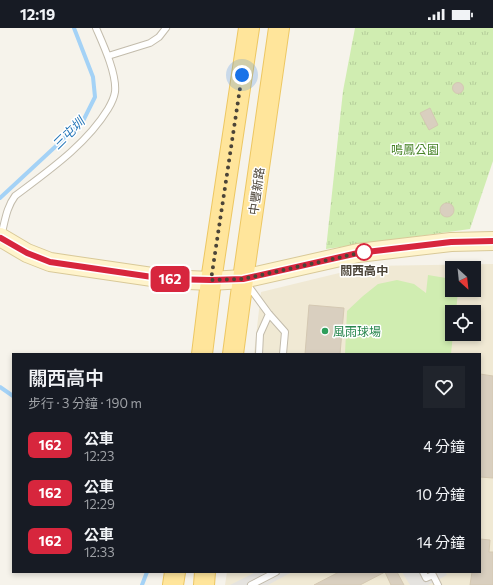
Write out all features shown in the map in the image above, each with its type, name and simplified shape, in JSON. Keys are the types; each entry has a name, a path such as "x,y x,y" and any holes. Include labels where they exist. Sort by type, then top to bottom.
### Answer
{"main road":[{"path":"202,353 211,280 249,28"},
{"name":"中豐新路","path":"234,353 243,279 279,28"},
{"path":"173,585 175,573"},
{"path":"204,585 205,573"}],"street":[{"path":"0,238 27,253 50,262 166,279 211,280 243,279 358,253 451,242 493,241"}],"lane":[{"path":"0,238 10,202 15,196 65,158 102,119 112,102 115,91 113,74 108,56 96,28"},
{"path":"108,56 150,42 159,37 166,28"},
{"path":"243,279 284,332 283,353"},
{"path":"259,353 260,334 269,314"},
{"path":"251,585 274,573"},
{"path":"424,573 426,578 433,574 438,585"}],"shaded area":[{"path":"481,264 493,264 493,585 225,585 227,573 481,573 481,353 254,353 261,292 368,266 445,265 445,297 481,297"},
{"path":"254,573 290,573 268,585 230,585"},
{"path":"403,573 446,573 447,575 428,585 410,585"}],"green space":[{"name":"鳴鳳公園","path":"355,28 493,28 493,161 470,229 326,249 343,91"},
{"path":"428,275 445,278 445,297 457,297 457,305 445,305 445,341 452,341 451,353 345,353 347,311 378,284 397,280 414,284 426,293"}],"building":[{"path":"456,83 460,83 462,84 462,92 456,93 453,90 453,86"},
{"path":"430,108 438,125 429,130 420,113"},
{"path":"444,203 450,203 454,207 454,213 450,217 444,217 440,213 440,207"},
{"name":"風雨球場","path":"309,305 344,308 340,353 305,353"},
{"path":"481,374 493,376 493,478 481,477"},
{"path":"481,539 490,540 489,552 493,552 493,585 470,585 472,573 481,573"},
{"path":"337,573 383,573 360,585 314,585"},
{"path":"385,573 398,573 404,585 391,585"}],"waterway":[{"name":"三屯圳","path":"0,198 83,121 95,97 93,77 74,28"},
{"name":"三屯圳","path":"0,387 12,395"},
{"name":"三屯圳","path":"142,585 147,573"}],"bus line":[{"name":"162","path":"1,238 27,253 50,262 166,279 211,280 243,279 358,253 451,242 493,241"}],"place":[{"name":"關西高中","path":"364,252"},
{"name":"風雨球場","path":"325,331"}],"route":[{"path":"242,75 211,280 243,279 364,252"}]}
